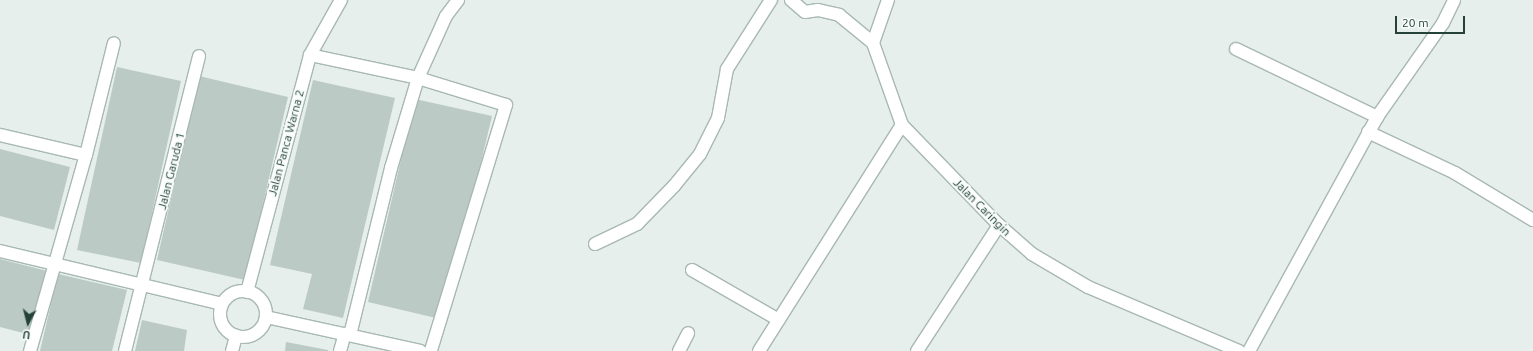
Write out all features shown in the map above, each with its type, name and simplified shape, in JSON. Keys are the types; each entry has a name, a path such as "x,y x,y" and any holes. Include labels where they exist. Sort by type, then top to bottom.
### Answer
{"street":[{"name":"Jalan Panca Warna 2","path":"247,292 310,55 340,0"},
{"path":"340,351 347,334 391,168 418,78 446,16 458,0"},
{"path":"595,244 637,224 674,186 700,154 718,118 727,69 771,0"},
{"path":"791,0 805,12 818,10 839,15 873,43 888,0"},
{"path":"1249,351 1368,132 1444,23 1454,0"},
{"path":"30,351 86,155 114,43"},
{"name":"Jalan Caringin","path":"873,43 902,124 999,225 1032,254 1088,286 1239,351"},
{"path":"1236,49 1377,117"},
{"path":"310,55 418,78 506,105 431,351"},
{"name":"Jalan Garuda 1","path":"125,351 143,286 200,56"},
{"path":"759,351 902,124"},
{"path":"1368,132 1455,172 1533,220"},
{"path":"0,135 86,155"},
{"path":"917,351 999,225"},
{"path":"0,251 55,266 222,304"},
{"path":"692,270 779,320"},
{"path":"247,292 253,294 263,304 266,317 262,326 255,334 246,337 236,336 229,333 220,320 222,304 232,294 247,292"},
{"path":"266,317 420,351"},
{"path":"679,351 688,333"},
{"path":"232,351 236,336"}],"building":[{"path":"117,67 181,81 141,263 77,250"},
{"path":"199,76 288,97 245,280 157,260"},
{"path":"313,80 395,98 343,318 303,309 312,274 270,265"},
{"path":"415,99 492,116 473,196 460,233 436,318 368,302"},
{"path":"0,149 70,167 54,230 0,216"},
{"path":"0,259 47,271 31,335 0,327"},
{"path":"58,274 127,290 112,351 40,351"},
{"path":"142,320 187,330 184,351 135,351"},
{"path":"286,342 328,350 328,351 285,351"}]}
